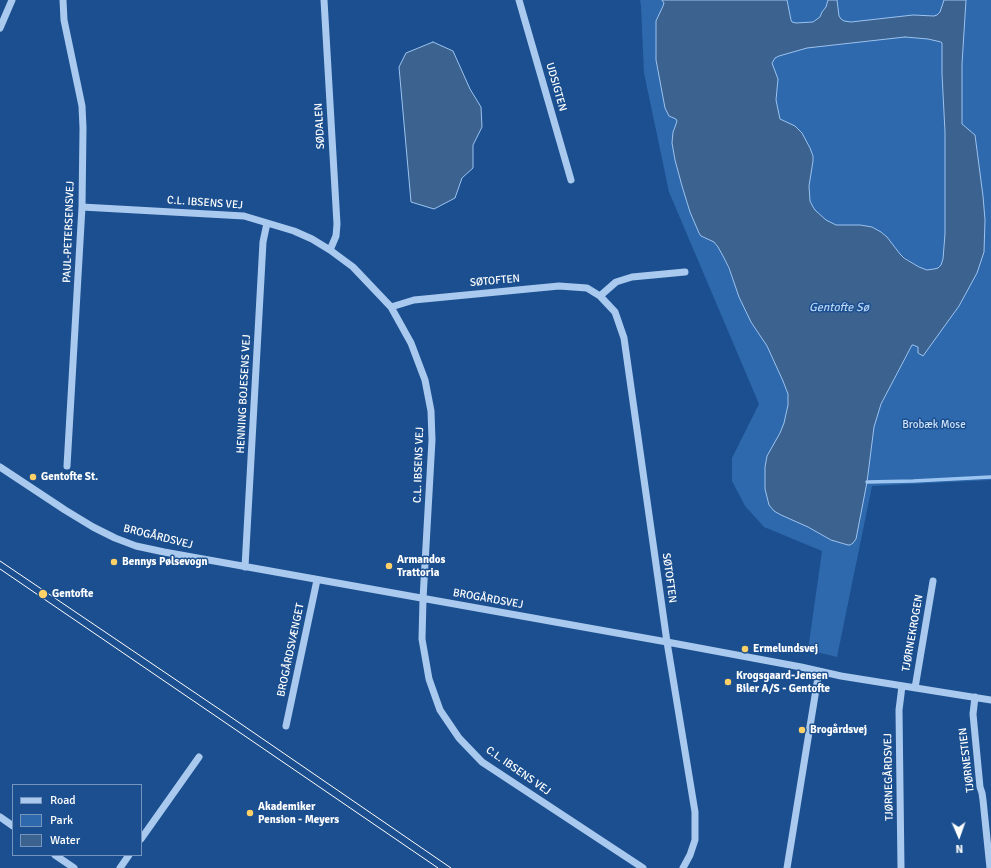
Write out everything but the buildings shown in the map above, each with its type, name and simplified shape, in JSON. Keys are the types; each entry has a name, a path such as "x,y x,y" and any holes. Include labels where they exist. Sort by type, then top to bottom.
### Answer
{"street":[{"path":"0,28 12,0"},
{"name":"PAUL-PETERSENSVEJ","path":"63,0 64,20 82,106 83,128 82,206 68,466"},
{"name":"SØDALEN","path":"324,0 337,224 336,236 330,250"},
{"name":"UDSIGTEN","path":"519,0 571,180"},
{"name":"C.L. IBSENS VEJ","path":"82,206 244,216 294,231 312,239 330,250 353,268 391,307 411,343 425,380 431,411 432,440 422,639 429,679 440,710 459,738 482,762 643,868"},
{"name":"HENNING BOJESENS VEJ","path":"245,567 263,242 266,223"},
{"path":"600,296 616,282 632,277 685,272"},
{"name":"SØTOFTEN","path":"391,307 414,300 559,286 587,288 600,296 615,312 624,338 667,642 695,812 695,840 690,855 683,868"},
{"name":"BROGÅRDSVEJ","path":"0,467 93,527 136,546 245,567 667,642 841,676 991,700"},
{"name":"BROGÅRDSVÆNGET","path":"286,726 317,580"},
{"name":"TJØRNEKROGEN","path":"915,688 933,581"},
{"path":"787,868 819,671"},
{"name":"TJØRNEGÅRDSVEJ","path":"901,868 899,710 902,686"},
{"name":"TJØRNESTIEN","path":"975,697 973,714 990,868"},
{"path":"142,838 199,757"},
{"path":"0,818 12,825"},
{"path":"56,856 73,868"},
{"path":"120,868 128,856"}],"green space":[{"name":"Brobæk Mose","path":"640,0 662,0 664,3 656,21 669,116 677,121 673,132 672,143 675,160 690,212 701,236 714,242 723,256 751,322 767,346 788,394 788,405 784,423 767,456 765,467 765,489 808,527 831,540 867,482 874,427 881,404 912,345 918,347 918,353 983,196 975,135 962,124 962,64 966,0 991,0 991,480 872,486 837,657 808,650 822,551 764,527 745,506 732,481 732,458 759,404 669,192 644,73"},
{"path":"787,0 828,0 820,17 813,22 796,23 792,22"},
{"path":"837,0 944,0 940,12 934,16 913,15 851,22 844,21 839,16"},
{"path":"905,37 928,39 942,43 945,132 945,234 943,259 941,265 938,268 927,270 919,267 900,254 894,246 860,225 836,225 826,220 815,210 810,201 809,186 813,156 802,133 795,126 780,119 776,100 778,79 772,63 775,58 779,56 807,48"}],"water":[{"name":"Gentofte Sø","path":"662,0 787,0 791,20 792,22 796,23 813,22 820,17 828,0 837,0 839,16 844,21 851,22 913,15 934,16 940,12 944,0 966,0 962,64 962,124 975,135 985,220 984,252 977,273 959,306 923,356 918,353 918,347 912,345 881,404 874,427 867,482 856,539 850,545 831,540 808,527 781,515 774,511 769,505 765,489 765,467 767,456 784,423 788,405 788,394 767,346 751,322 739,297 729,268 723,256 714,242 701,236 690,212 675,160 672,143 673,132 677,121 669,116 665,108 656,60 656,21 664,3","holes":["905,37 928,39 942,43 945,132 945,234 943,259 941,265 938,268 927,270 904,258 887,237 872,227 860,225 836,225 826,220 815,210 810,201 809,186 813,156 802,133 795,126 780,119 776,100 778,79 772,63 775,58 779,56 807,48"]},
{"path":"433,42 453,51 470,89 481,107 482,127 473,145 473,168 462,178 455,198 434,209 411,202 399,67 406,53"}],"waterway":[{"path":"867,482 991,477"}],"tram line":[{"path":"0,561 451,868"},
{"path":"0,569 438,868"}],"place":[{"name":"Gentofte St.","path":"33,477"},
{"name":"Bennys Pølsevogn","path":"114,562"},
{"name":"Armandos Trattoria","path":"389,566"},
{"name":"Gentofte","path":"43,594"},
{"name":"Ermelundsvej","path":"745,649"},
{"name":"Krogsgaard-Jensen Biler A/S - Gentofte","path":"728,682"},
{"name":"Brogårdsvej","path":"802,730"},
{"name":"Akademiker Pension - Meyers","path":"250,813"}]}
